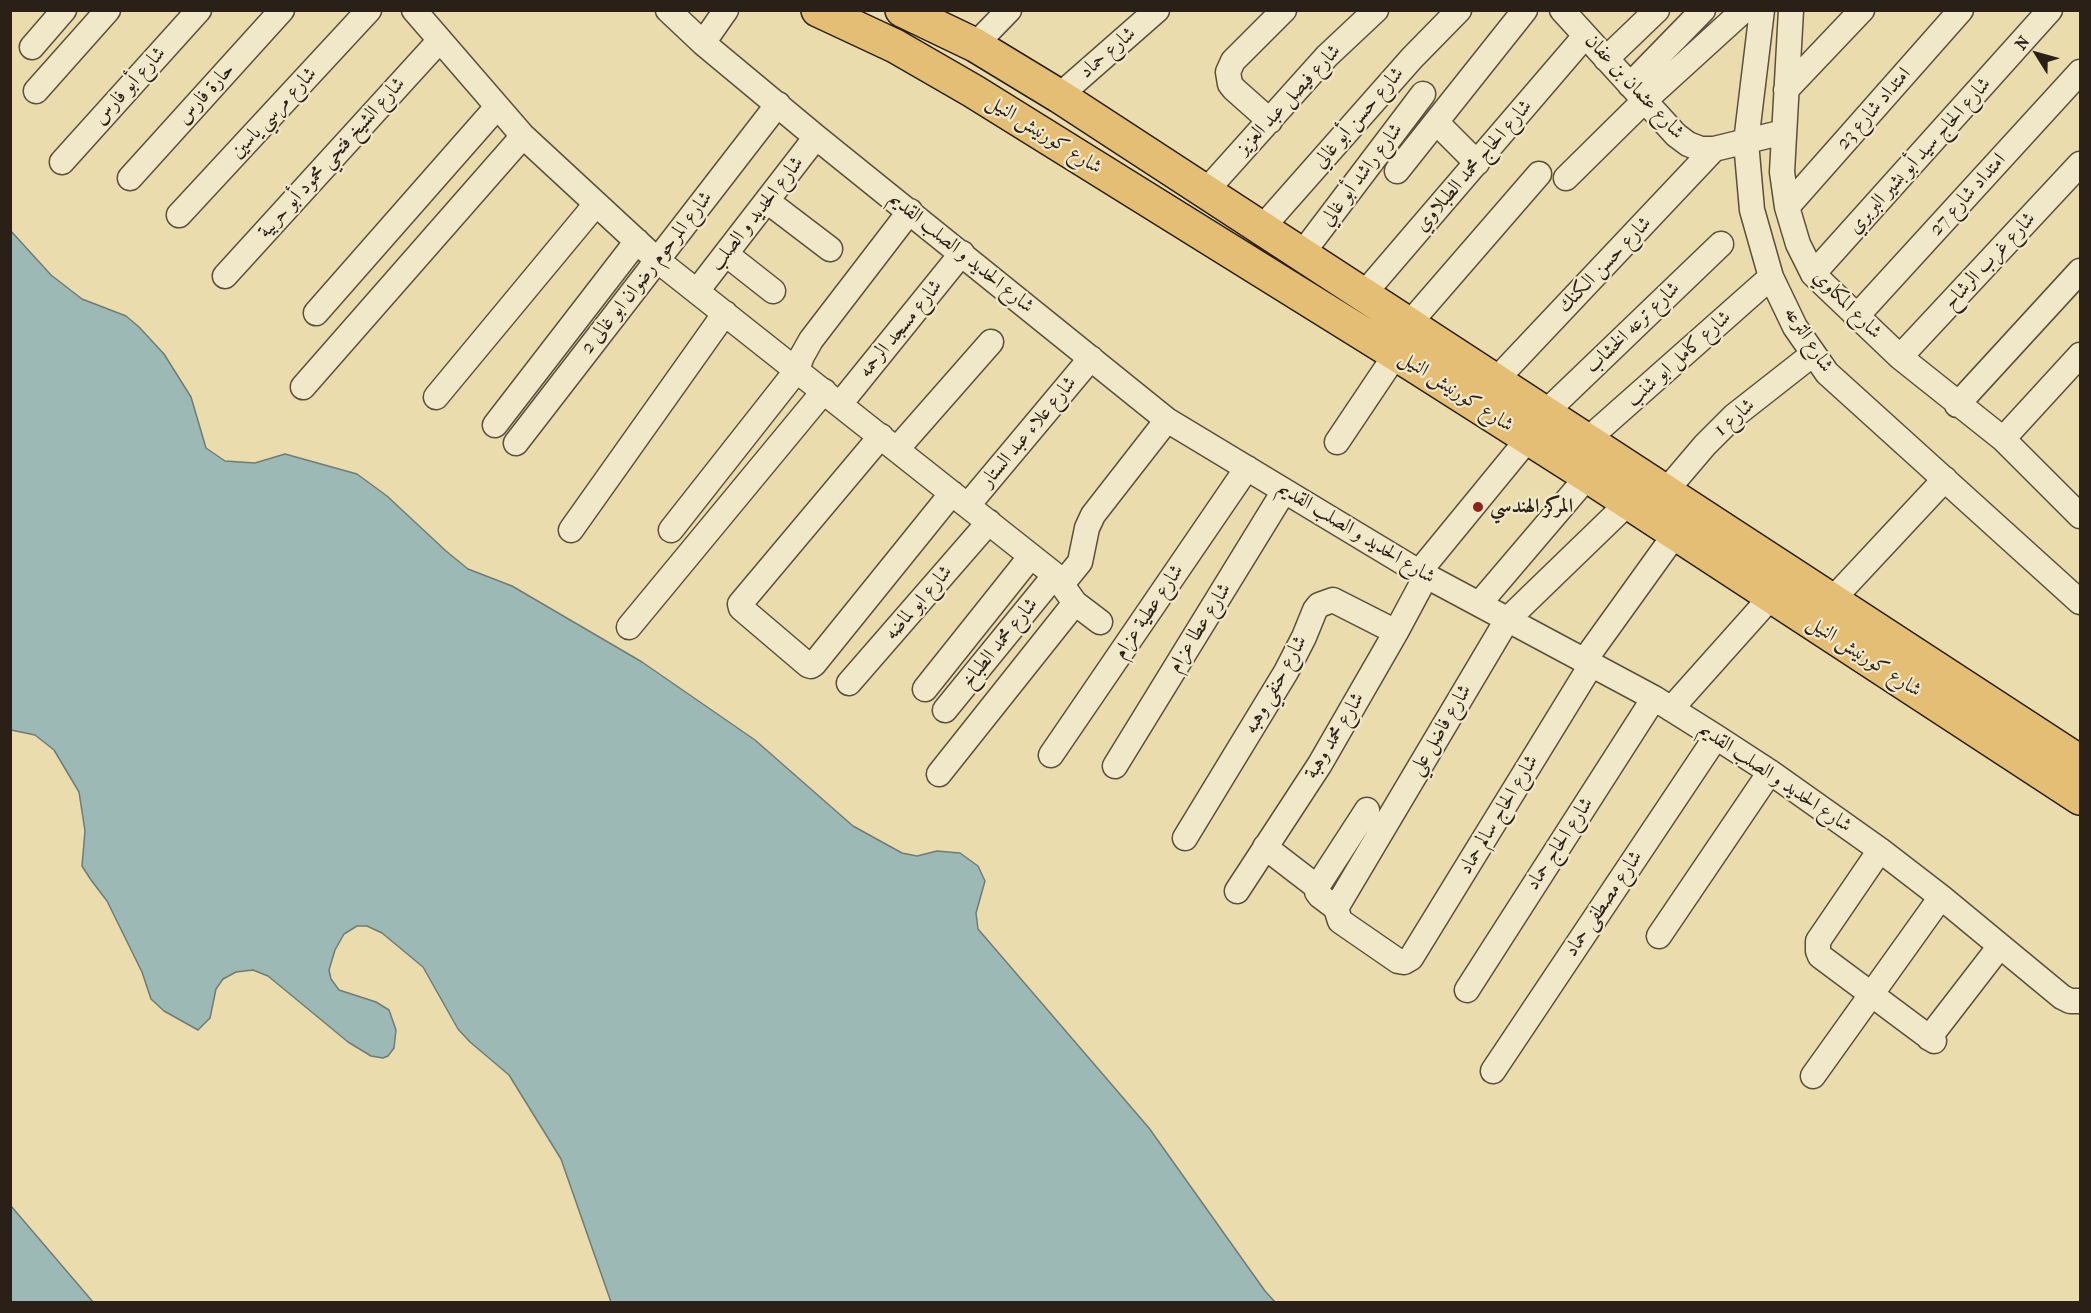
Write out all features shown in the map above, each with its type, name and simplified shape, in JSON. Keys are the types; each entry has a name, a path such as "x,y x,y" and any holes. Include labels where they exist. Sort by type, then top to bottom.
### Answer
{"highway":[{"name":"شارع كورنيش النيل","path":"818,10 895,46 974,91 1413,346 1537,426 1587,440 2080,762"},
{"name":"شارع كورنيش النيل","path":"902,10 975,45 1059,96 1363,295 1413,346 1495,381 1588,476 2080,798"}],"street":[{"path":"32,47 64,10"},
{"path":"36,91 108,10"},
{"name":"شارع أبو فارس","path":"62,162 199,10"},
{"name":"حارة فارس","path":"130,178 282,10"},
{"name":"شارع مرسي ياسين","path":"179,215 369,10"},
{"path":"414,10 523,136 657,260 1031,556 1101,622"},
{"name":"شارع الحديد و الصلب القديم","path":"668,10 703,43 816,137 1167,420 1422,574 1663,703 1770,772 1880,850 2062,997 2070,1001 2080,1001"},
{"path":"703,43 726,10"},
{"path":"975,45 1009,10"},
{"name":"شارع حماد","path":"1059,96 1157,10"},
{"path":"1270,121 1234,89 1230,84 1228,72 1233,61 1284,10"},
{"name":"شارع فيصل عبد العزيز","path":"1205,192 1327,56 1376,10"},
{"name":"شارع حسن أبو غالي","path":"1261,229 1412,58 1459,10"},
{"path":"1396,171 1525,10"},
{"path":"1606,59 1657,10"},
{"path":"1566,178 1703,10"},
{"path":"1637,93 1744,10"},
{"name":"شارع الترعه","path":"1762,10 1746,142 1752,210 1771,277 1795,327 1827,373 2080,602"},
{"name":"شارع المكاوي","path":"1791,10 1782,172 1787,207 1798,244 1813,274 1900,357 1957,405 2003,439 2080,516"},
{"path":"1786,90 1862,10"},
{"name":"امتداد شارع 23","path":"1787,207 1961,10"},
{"name":"شارع الحاج سيد أبو بشير البربري","path":"1813,274 2050,10"},
{"name":"شارع عثمان بن عفان","path":"1566,12 1637,93 1676,135 1688,144 1701,149 1714,149 1784,132"},
{"name":"شارع الحاج محمد الطبلاوي","path":"1363,295 1586,36"},
{"name":"شارع الشيخ فتحي محمود أبو حربية","path":"225,276 440,40"},
{"name":"امتداد شارع 27","path":"1856,317 2080,72"},
{"name":"شارع راشد أبو غالي","path":"1301,255 1424,94"},
{"name":"شارع المرحوم رضوان ابو غالى 2","path":"516,443 778,104"},
{"path":"316,314 497,107"},
{"path":"1436,122 1477,163"},
{"path":"303,387 523,136"},
{"name":"شارع الحديد و الصلب","path":"697,291 816,137"},
{"name":"شارع حسن الكنك","path":"1495,381 1714,149"},
{"name":"شارع غرب الرشاح","path":"1900,357 2080,164"},
{"path":"1337,442 1413,346 1539,174"},
{"path":"767,201 830,249"},
{"path":"436,397 596,204"},
{"path":"672,530 797,370 811,340 910,211"},
{"path":"495,425 637,241"},
{"name":"شارع ترعه الخشاب","path":"1422,574 1537,426 1721,244"},
{"name":"شارع مسجد الرحمه","path":"628,627 962,253"},
{"path":"726,254 773,291"},
{"path":"1957,405 2080,271"},
{"name":"شارع كامل ابو شنب","path":"1587,440 1771,277"},
{"path":"571,530 725,313"},
{"path":"889,443 992,342"},
{"name":"شارع 1","path":"1665,492 1705,445 1734,416 1813,354"},
{"path":"2003,439 2080,355"},
{"name":"شارع علاء عبد الستار","path":"889,443 740,604 741,608 808,665 814,664 960,499 1091,358"},
{"path":"939,774 1080,562 1087,528 1093,514 1167,420"},
{"name":"شارع عطية عزام","path":"1052,755 1247,468"},
{"path":"1479,604 1588,476"},
{"path":"1832,600 1945,479"},
{"name":"شارع عطا عزام","path":"1115,766 1284,491"},
{"name":"شارع فاضل علي","path":"1336,908 1507,620 1629,502"},
{"name":"شارع ابو لماضه","path":"849,683 989,522"},
{"name":"شارع الحاج سالم حماد","path":"1336,908 1340,921 1398,961 1404,962 1415,952 1587,663 1676,533"},
{"path":"925,688 1031,556"},
{"name":"شارع محمد وهبة","path":"1237,891 1320,764 1396,632 1422,574"},
{"name":"شارع محمد الطباخ","path":"945,710 1064,587"},
{"name":"شارع الحاج حماد","path":"1467,990 1663,703 1771,597"},
{"name":"شارع حنفي وهبه","path":"1185,838 1286,672 1319,605 1333,600 1396,632"},
{"name":"شارع مصطفى حماد","path":"1493,1071 1716,737"},
{"path":"1659,936 1770,772"},
{"path":"1336,908 1320,896 1317,887 1367,810"},
{"path":"1265,847 1317,887"},
{"path":"1880,850 1818,941 1820,956 1932,1039 2000,946"},
{"path":"1813,1076 1941,897"}],"water":[{"path":"10,230 51,275 82,299 126,316 139,327 164,354 191,397 206,448 225,461 255,463 285,454 357,474 387,496 468,569 512,586 642,662 755,740 853,826 902,853 917,856 937,851 960,853 978,866 985,881 976,913 978,929 1149,1128 1275,1302 611,1302 561,1159 509,1075 458,1029 423,967 382,933 367,926 357,926 344,934 335,950 329,970 331,979 339,990 376,1002 389,1010 396,1030 394,1048 388,1056 383,1058 371,1056 348,1042 268,976 253,970 236,972 223,979 216,989 210,1018 198,1030 164,1011 151,999 142,972 107,901 82,866 85,831 79,792 54,750 35,735 11,730"},
{"path":"11,1206 93,1302 11,1302"}],"place":[{"name":"المركز الهندسي","path":"1478,507"}]}
